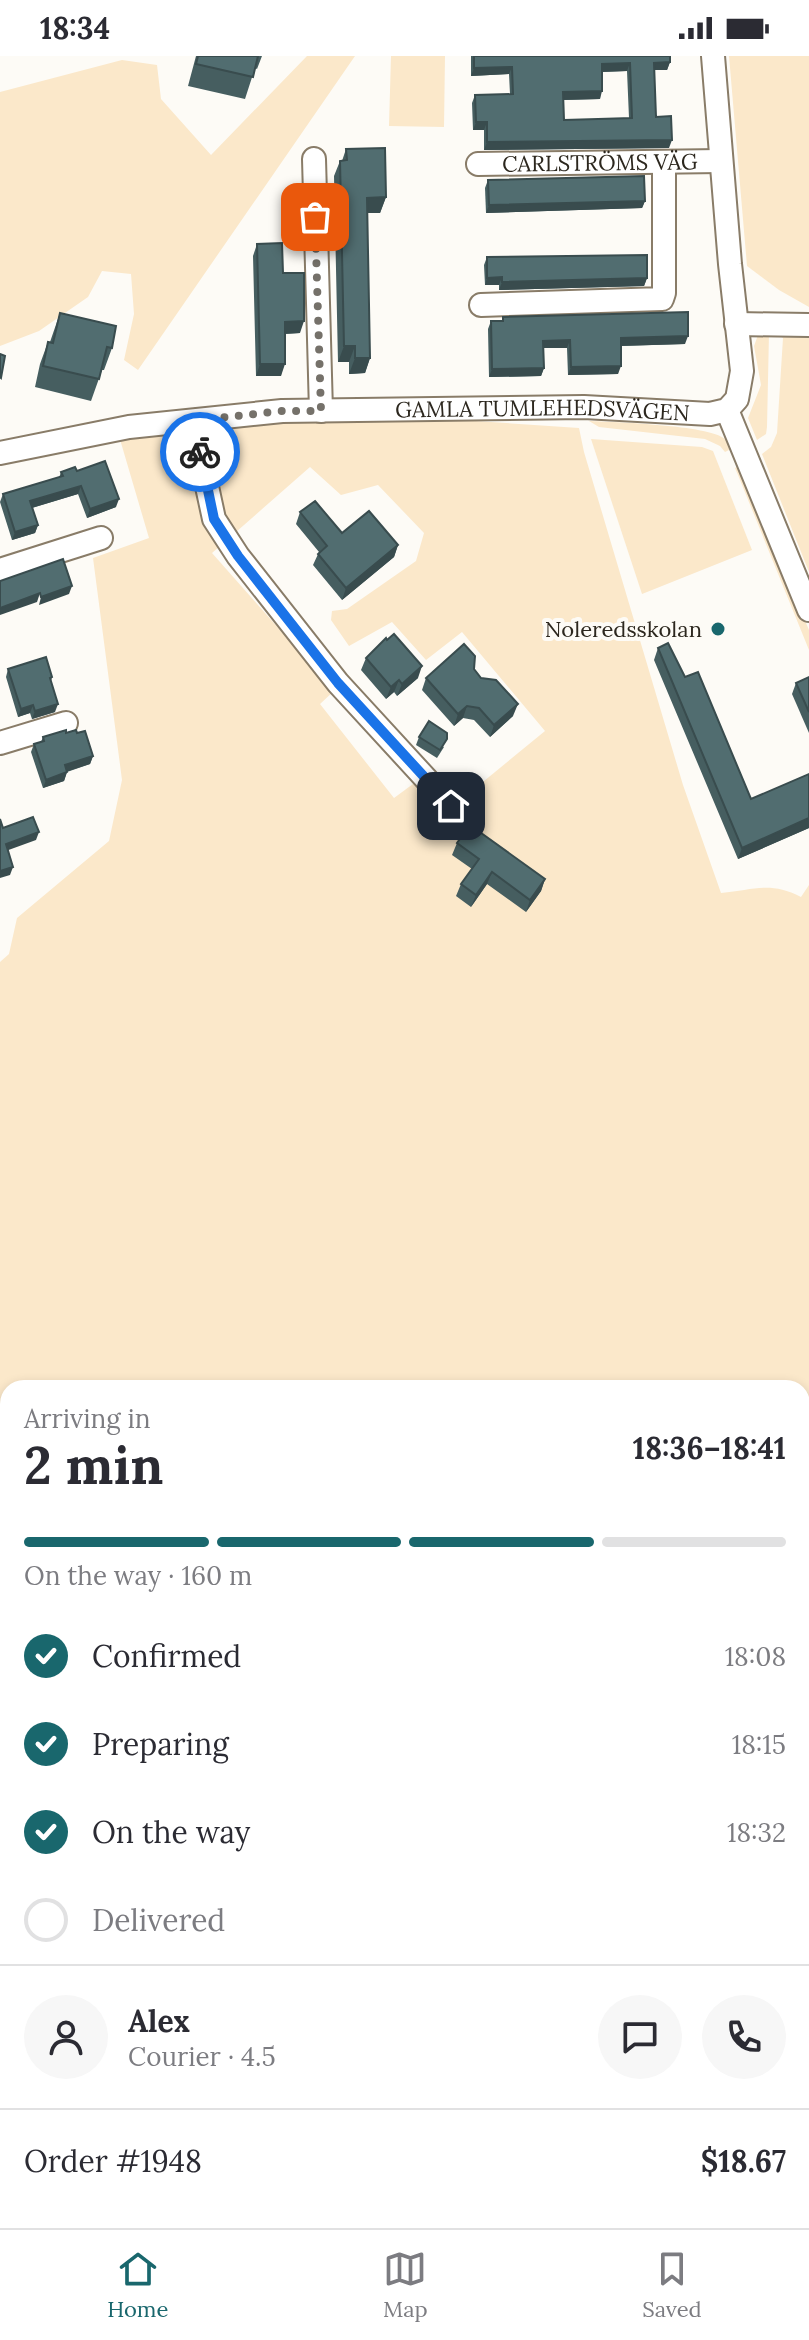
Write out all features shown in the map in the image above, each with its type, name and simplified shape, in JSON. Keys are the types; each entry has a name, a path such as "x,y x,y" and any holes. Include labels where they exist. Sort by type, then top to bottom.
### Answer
{"street":[{"path":"713,56 742,371 740,393 727,410 809,610"},
{"path":"314,159 321,411"},
{"name":"CARLSTRÖMS VÄG","path":"478,164 721,161"},
{"path":"481,305 662,299 664,162"},
{"path":"736,324 809,325"},
{"name":"GAMLA TUMLEHEDSVÄGEN","path":"0,453 129,427 282,411 584,407 710,414 727,410"},
{"path":"199,420 200,454 214,519 238,556 338,683 451,806"},
{"path":"0,570 101,538"},
{"path":"0,743 66,723"}],"shaded area":[{"path":"307,56 355,56 138,370 124,360 134,314 131,274 102,271 88,297 39,331 0,346 0,92 122,60 157,65 161,99 211,155"},
{"path":"391,56 445,56 444,127 389,126"},
{"path":"729,56 809,56 809,307 747,266"},
{"path":"769,333 767,427 766,434 757,440 748,418 761,385 754,346 758,335"},
{"path":"778,334 809,335 809,572 762,454 771,447 777,433 783,338"},
{"path":"400,416 579,428 683,785 721,893 771,888 801,897 809,885 809,1380 0,1380 0,962 9,954 17,918 109,841 122,780 93,558 149,538 119,436 299,420","holes":["310,467 341,495 378,485 424,533 416,561 347,609 332,611 331,620 349,646 392,622 426,660 462,632 545,731 428,827 424,823 432,810 433,797 420,783 413,784 394,798 320,704 334,691 212,553"]},
{"path":"589,421 700,430 725,439 731,449 725,452 705,439 599,427"},
{"path":"591,439 702,447 713,451 752,550 642,594"},
{"path":"739,466 809,630 809,650 735,468"}],"building":[{"path":"198,56 258,56 253,77 196,64"},
{"path":"474,56 670,56 670,62 654,63 656,117 671,116 672,140 487,142 487,122 476,122 475,95 513,94 512,67 474,68","holes":["630,63 632,118 564,120 563,92 602,91 602,64"]},
{"path":"385,148 386,197 367,198 370,358 355,358 355,346 344,346 340,161 347,160 346,149"},
{"path":"644,176 645,201 489,205 488,180"},
{"path":"282,243 283,273 304,273 304,321 285,322 285,364 260,364 257,244"},
{"path":"647,255 647,278 502,282 502,277 487,278 487,257"},
{"path":"688,312 688,336 621,338 621,366 571,367 570,340 543,341 544,368 492,369 491,321 503,321 503,317"},
{"path":"60,313 116,326 112,348 107,347 99,379 43,366 48,342 53,343"},
{"path":"0,354 5,356 1,378 0,377"},
{"path":"105,461 119,499 90,509 81,486 30,501 38,525 15,532 3,494 63,476 61,472 75,467 77,471"},
{"path":"315,501 342,533 369,511 398,545 346,588 318,554 327,546 300,512"},
{"path":"63,559 72,586 41,597 40,593 0,608 0,581"},
{"path":"394,634 422,666 402,684 399,680 391,687 366,658"},
{"path":"668,643 685,677 698,672 751,799 809,774 809,818 742,848 658,648"},
{"path":"464,644 475,656 474,669 481,678 496,680 518,704 494,725 479,708 467,706 458,714 426,678"},
{"path":"46,657 58,704 35,711 33,705 21,709 8,669"},
{"path":"809,677 809,712 796,683"},
{"path":"429,721 447,733 440,750 419,737"},
{"path":"66,730 66,733 85,731 93,756 65,765 67,772 46,780 34,744 44,741 43,737"},
{"path":"33,817 39,832 6,844 13,867 0,871 0,819 3,828"},
{"path":"470,825 545,879 530,900 492,872 476,895 461,884 479,859 457,843"}],"way so far":[{"path":"200,452 199,420 282,411 321,411 315,217"}],"place":[{"name":"Noleredsskolan","path":"718,629"}],"route":[{"path":"200,452 214,519 238,556 338,683 451,806"}]}
